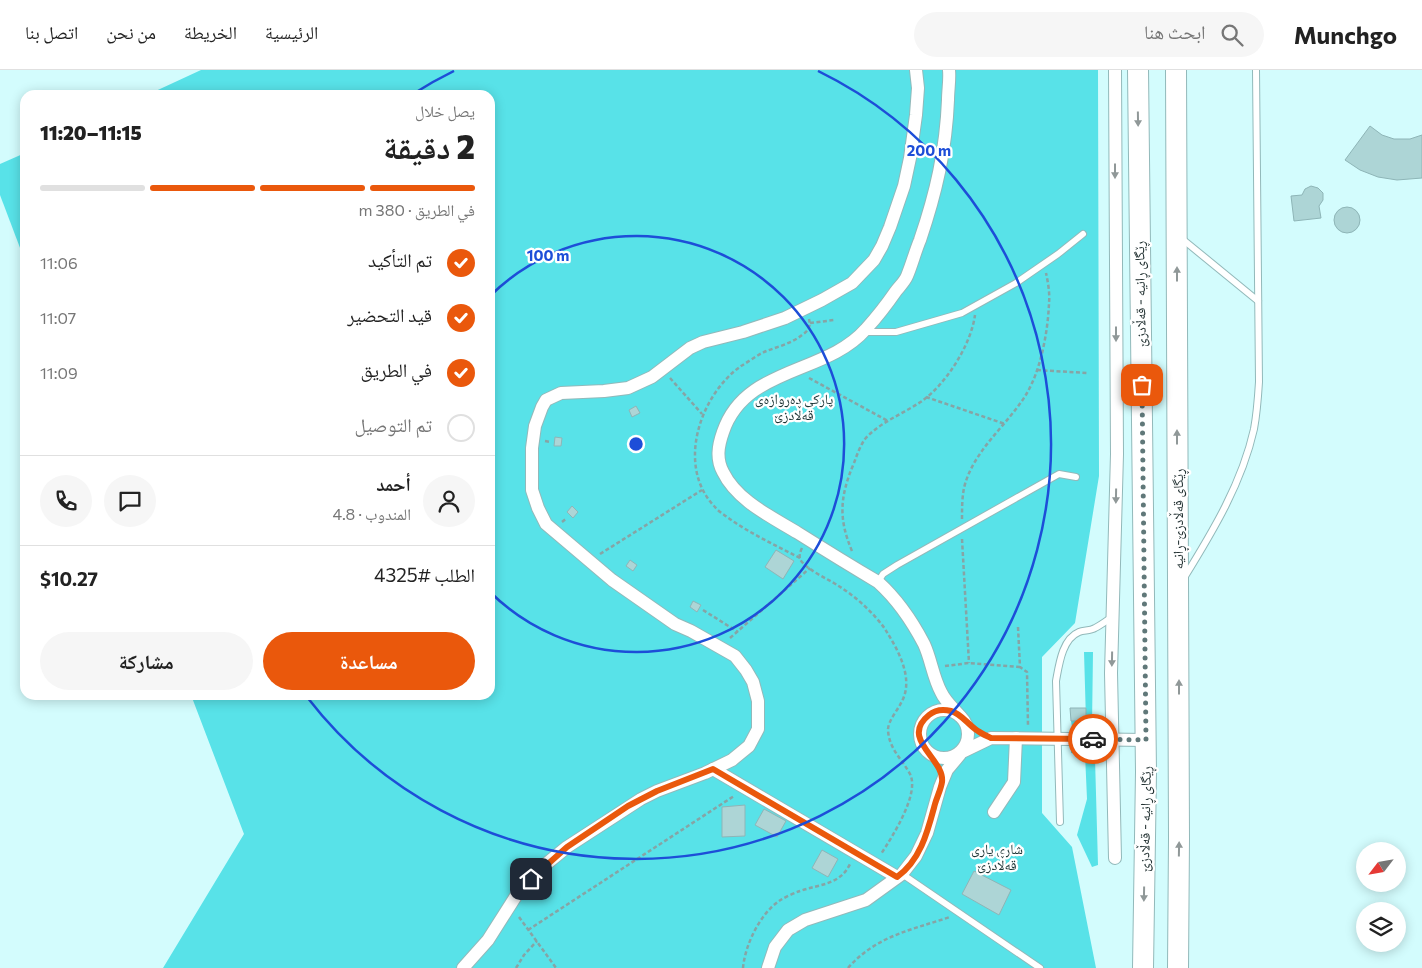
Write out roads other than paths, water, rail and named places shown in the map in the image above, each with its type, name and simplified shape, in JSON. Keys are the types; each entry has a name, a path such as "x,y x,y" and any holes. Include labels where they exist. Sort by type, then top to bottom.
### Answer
{"main road":[{"name":"ڕێگای ڕانیە - قەڵادزێ","path":"1138,70 1146,740 1143,968"},
{"name":"ڕێگای قەڵادزێ-ڕانیە","path":"1176,70 1178,968"}],"street":[{"path":"463,968 488,940 521,888 567,847 641,799 732,760 748,746 758,729 758,701 753,682 734,656 675,624 612,580 546,524 532,490 532,448 535,426 542,407 546,400 561,393 628,388 652,377 690,348 703,342 743,332 785,318 837,292 861,275 874,260 882,246 904,186 916,116 918,88 916,70"},
{"path":"768,968 775,947 788,930 805,920 866,900 900,875 916,856 927,833 942,780 947,770 962,752 969,737 968,729 963,719 945,698 925,646 908,616 893,596 878,582 745,499 732,488 722,472 717,455 726,421 741,402 756,389 776,377 825,358 844,348 864,332 907,278 940,173 947,122 949,70"},
{"path":"1115,70 1117,454 1112,673 1115,858"},
{"path":"937,681 932,706 921,726 920,734 925,750 939,758 955,757 991,738 1146,740"},
{"path":"925,719 938,710 954,711 979,732 991,738"},
{"path":"994,812 1014,782 1016,738"},
{"path":"931,755 942,780"},
{"path":"713,769 874,863 900,875"}],"lane":[{"path":"1178,588 1224,510 1247,455 1258,406 1256,70"},
{"path":"864,332 896,332 962,313 1016,284 1084,234"},
{"path":"1176,234 1258,301"},
{"path":"878,582 883,574 897,565 1059,474 1076,477"},
{"path":"1060,822 1056,681 1060,658 1064,648 1073,636 1080,632 1094,629 1113,617"},
{"path":"900,875 1040,968"}],"park label":[{"name":"پارکی دەروازەی قەڵادزێ","path":"794,408"},
{"name":"شاری یاری قەڵادزێ","path":"997,858"}]}
